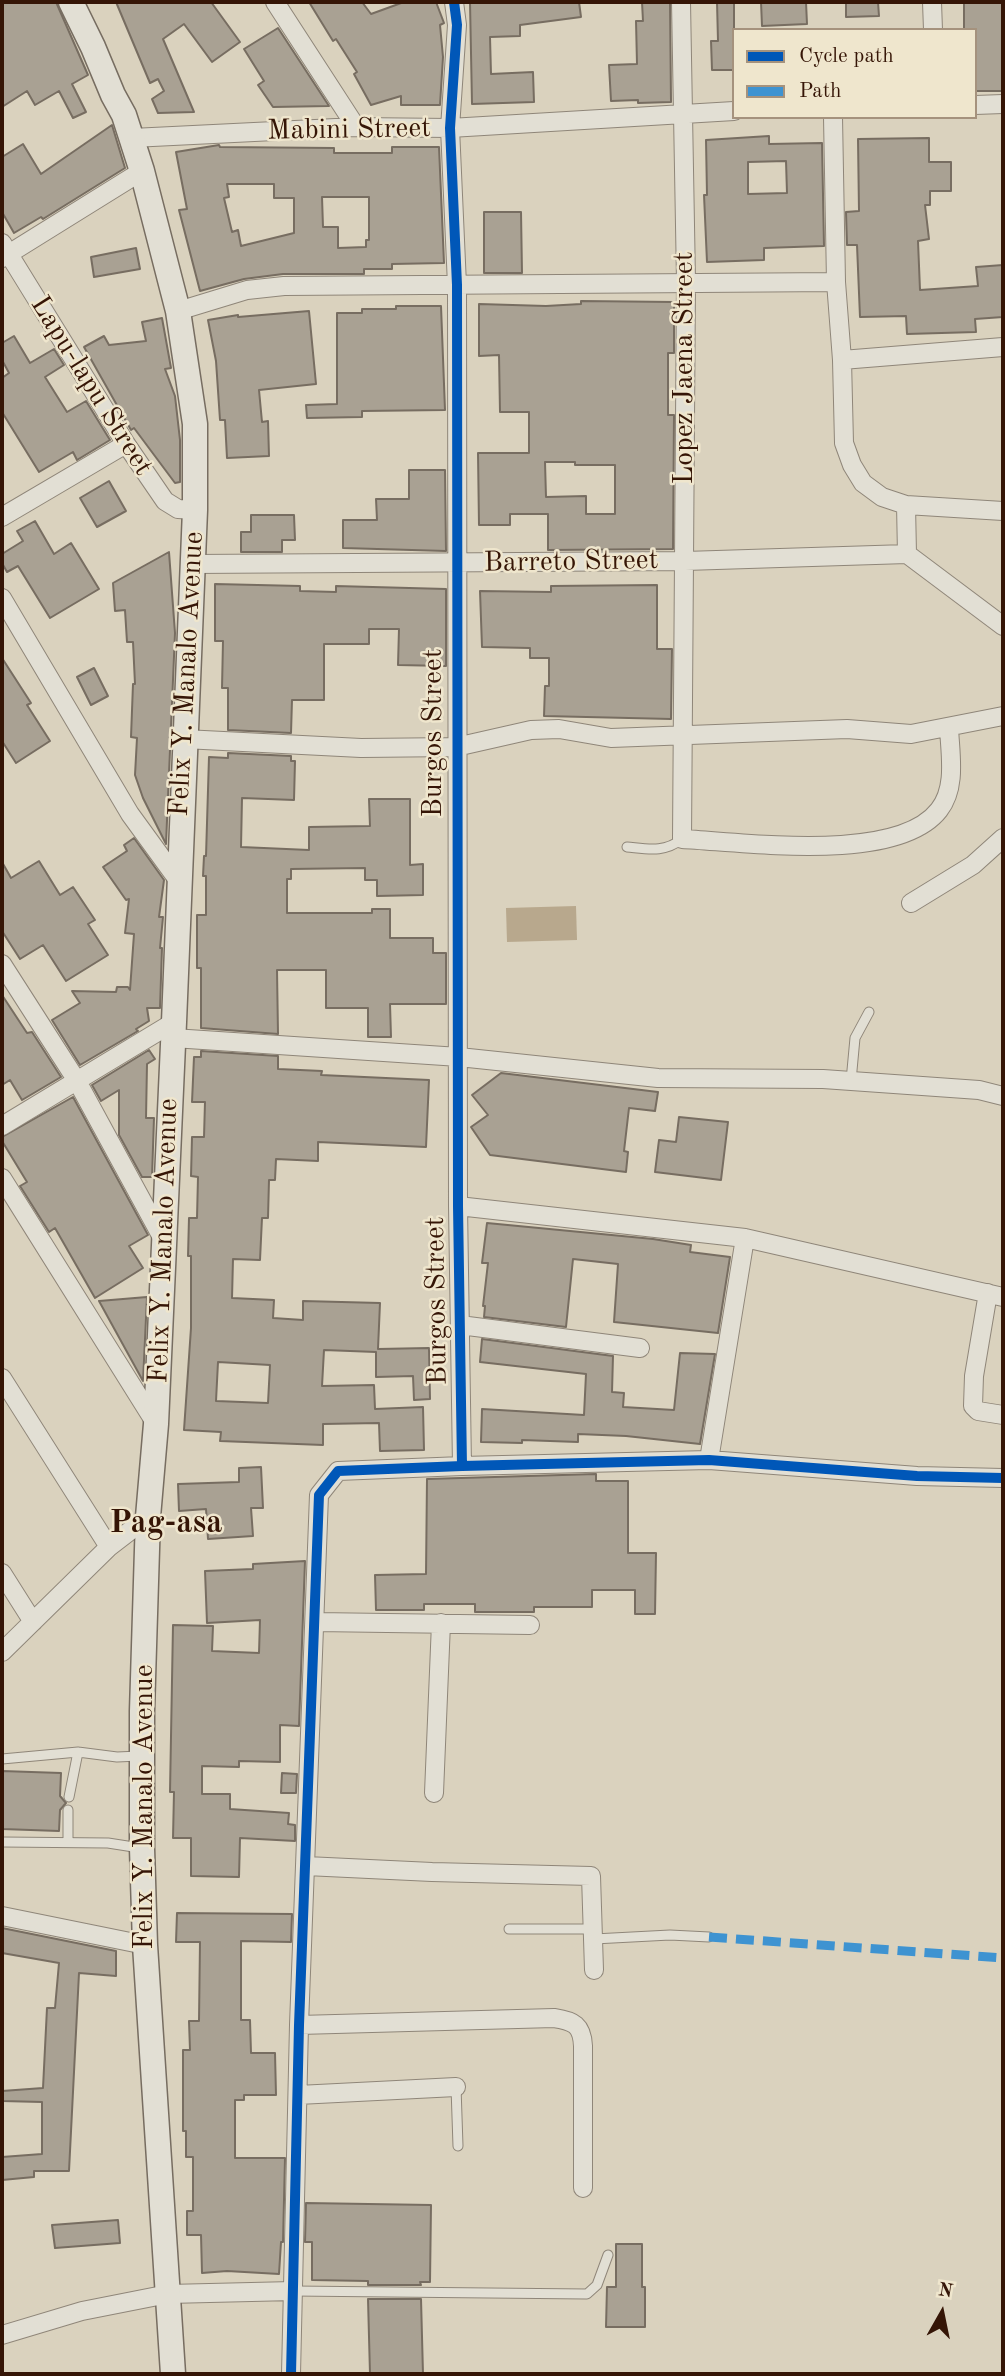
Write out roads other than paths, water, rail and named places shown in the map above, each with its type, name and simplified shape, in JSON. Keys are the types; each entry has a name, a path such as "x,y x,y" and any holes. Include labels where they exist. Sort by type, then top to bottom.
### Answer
{"main road":[{"name":"Felix Y. Manalo Avenue","path":"71,2 128,126 142,171 178,311 195,424 195,510 156,1424 148,1517 142,1711 145,1945 173,2374"},
{"name":"Felix Y. Manalo Avenue","path":"87,2 124,88 128,126"}],"street":[{"path":"275,2 356,127"},
{"name":"Burgos Street","path":"454,2 457,25 450,128 457,285 456,747 462,1466"},
{"name":"Lopez Jaena Street","path":"681,2 686,281 682,839"},
{"path":"932,2 933,28"},
{"path":"977,105 1003,104"},
{"name":"Mabini Street","path":"128,126 450,128 732,111"},
{"path":"833,119 836,282 842,360 844,443 852,465 863,483 882,497 906,505 1003,511"},
{"path":"4,251 142,171"},
{"name":"Lapu-lapu Street","path":"4,251 165,501 178,509 195,510"},
{"path":"178,311 247,290 284,286 836,282"},
{"path":"842,360 1003,347"},
{"path":"2,517 126,444"},
{"path":"906,505 907,554 1003,626"},
{"name":"Barreto Street","path":"192,564 685,561 907,554"},
{"path":"2,598 130,814 178,880"},
{"path":"184,739 361,748 456,747 531,730 559,729 611,738 847,729 911,734 1002,718"},
{"path":"682,839 838,846 880,840 923,827 941,808 951,782 949,727"},
{"path":"911,903 973,865 1003,838"},
{"path":"2,964 76,1081 164,1241"},
{"path":"2,1126 76,1081 173,1030 658,1078 823,1079 979,1090 1003,1096"},
{"path":"2,1178 156,1424"},
{"path":"458,1206 744,1238 995,1295 974,1376 973,1406 978,1411 1003,1415"},
{"path":"709,1460 744,1238"},
{"path":"460,1325 640,1348"},
{"path":"2,1378 109,1547"},
{"path":"291,2374 299,2025 319,1494 338,1471 709,1460 917,1476 1003,1478"},
{"path":"2,1652 109,1547 148,1517"},
{"path":"2,1573 33,1622"},
{"path":"316,1622 530,1625"},
{"path":"434,1793 441,1623"},
{"path":"306,1866 591,1876 594,1970"},
{"path":"2,1916 145,1945"},
{"path":"299,2025 554,2018 574,2022 583,2036 583,2188"},
{"path":"298,2095 456,2087"},
{"path":"2,2335 82,2311 168,2294 293,2291"}],"lane":[{"path":"627,846 656,850 672,847 682,839"},
{"path":"851,1081 855,1038 869,1012"},
{"path":"69,1797 78,1752"},
{"path":"2,1759 78,1752 117,1757 143,1756"},
{"path":"68,1810 68,1841"},
{"path":"2,1842 68,1841 142,1848"},
{"path":"509,1929 709,1937"},
{"path":"456,2087 458,2146"},
{"path":"293,2291 587,2294 597,2285 608,2255"}],"district":[{"name":"Pag-asa","path":"166,1524"}]}
